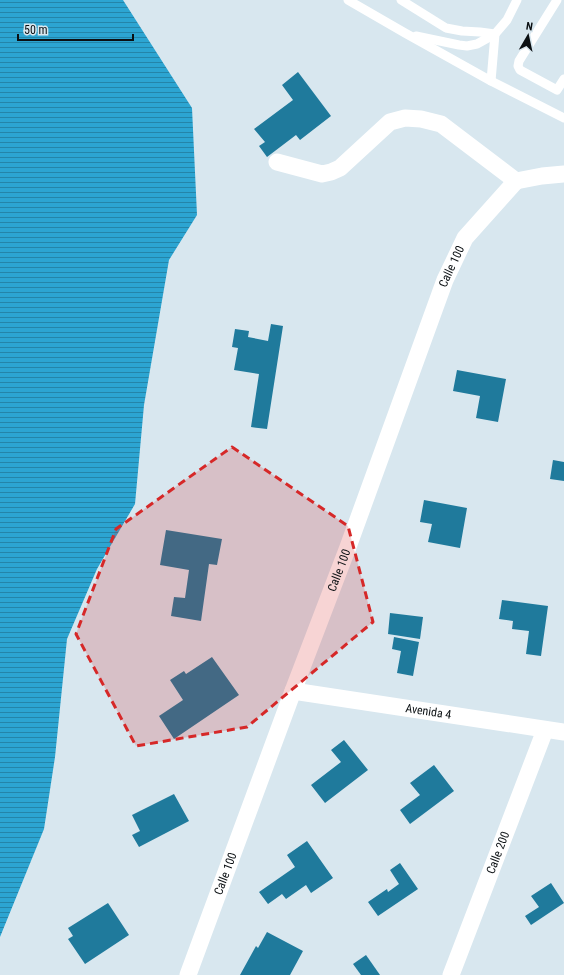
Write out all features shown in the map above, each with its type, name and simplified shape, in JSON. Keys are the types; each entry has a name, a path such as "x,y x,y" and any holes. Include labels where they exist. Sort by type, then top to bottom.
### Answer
{"street":[{"path":"277,162 322,174 331,172 340,168 390,122 411,118 441,124 516,182 542,176 564,174"},
{"name":"Calle 100","path":"188,975 348,547 445,280 465,238 516,182"},
{"name":"Avenida 4","path":"293,691 564,732"},
{"name":"Calle 200","path":"451,975 545,730"}],"lane":[{"path":"348,0 490,81 564,118"},
{"path":"401,0 446,28 495,34"},
{"path":"405,33 445,43 467,46 478,44 495,34 507,20 517,0"},
{"path":"557,0 519,61 518,66 520,70 560,91 564,79"},
{"path":"490,81 495,34"}],"highlighted area":[{"path":"232,447 348,526 373,622 247,727 136,746 76,634 116,529"}],"water":[{"path":"0,0 123,0 192,108 197,215 169,260 144,405 135,504 97,569 67,639 55,757 44,829 0,937"}],"building":[{"path":"298,72 331,116 300,140 296,135 267,157 259,146 265,142 254,129 293,100 282,85"},
{"path":"271,324 283,326 267,429 251,427 259,374 234,370 238,348 232,347 235,329 249,331 248,337 268,341"},
{"path":"457,370 506,379 498,422 476,418 480,396 453,391"},
{"path":"553,460 564,462 564,481 550,479"},
{"path":"424,500 467,508 460,548 428,542 432,524 420,522"},
{"path":"166,530 222,539 217,565 209,564 201,621 171,616 174,597 185,598 189,570 160,565"},
{"path":"502,600 548,606 541,656 526,654 529,631 512,629 513,621 499,619"},
{"path":"390,613 423,617 420,639 388,634"},
{"path":"394,637 419,642 413,676 397,673 401,651 392,649"},
{"path":"212,657 239,695 174,739 159,716 183,700 170,680 184,671 186,674"},
{"path":"344,740 368,770 325,803 311,785 341,762 331,750"},
{"path":"434,765 454,791 410,824 400,810 420,795 410,783"},
{"path":"174,794 189,821 139,847 132,835 140,831 132,815"},
{"path":"307,841 333,878 311,893 306,885 286,899 282,894 268,904 259,892 295,867 287,855"},
{"path":"400,863 418,889 378,916 368,902 387,889 388,892 399,884 390,870"},
{"path":"551,883 564,903 531,925 525,916 539,907 531,896"},
{"path":"108,903 129,935 85,964 68,939 73,936 68,928"},
{"path":"267,932 303,951 290,975 240,975 256,946 258,948"},
{"path":"366,955 380,975 361,975 353,964"}]}
